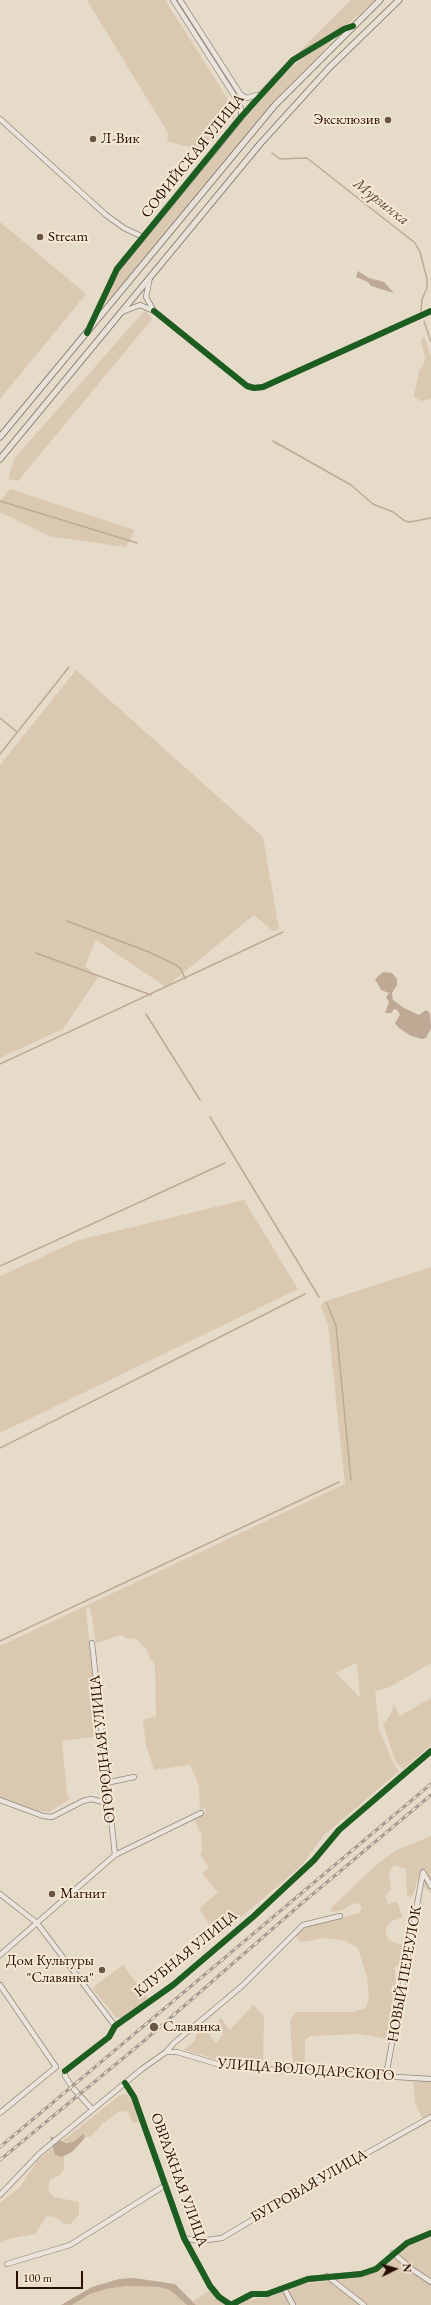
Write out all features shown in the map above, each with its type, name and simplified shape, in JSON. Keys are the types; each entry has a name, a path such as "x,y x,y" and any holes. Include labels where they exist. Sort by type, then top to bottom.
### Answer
{"main road":[{"name":"СОФИЙСКАЯ УЛИЦА","path":"0,437 275,105 380,0"},
{"path":"0,459 150,276 288,112 329,68 399,0"}],"street":[{"path":"173,0 237,100 241,109 241,117"},
{"path":"180,0 241,96 251,98 261,94"},
{"name":"СОФИЙСКАЯ УЛИЦА","path":"87,333 117,269 241,117 293,60 344,29 353,26"},
{"path":"0,119 106,215 124,228 143,237"},
{"path":"150,276 146,296 154,311"},
{"path":"122,312 140,305 154,311 246,386 254,388 263,387 431,311"},
{"name":"ОГОРОДНАЯ УЛИЦА","path":"92,1643 108,1803 115,1855"},
{"name":"КЛУБНАЯ УЛИЦА","path":"65,2071 109,2036 116,2026 173,1985 218,1947 319,1853 338,1830 431,1751"},
{"path":"106,1783 134,1777"},
{"path":"0,1800 43,1816 52,1817 83,1801 91,1799 108,1803"},
{"path":"0,1955 115,1855 201,1813"},
{"name":"НОВЫЙ ПЕРЕУЛОК","path":"386,2076 423,1872 431,1886"},
{"path":"0,1894 37,1923 116,2026"},
{"path":"0,2195 50,2145 158,2056 166,2052 174,2043 243,1985 268,1958 303,1925 340,1916"},
{"path":"0,1985 56,2067 65,2071 67,2080 92,2110"},
{"name":"УЛИЦА ВОЛОДАРСКОГО","path":"166,2052 177,2052 227,2067 431,2078"},
{"path":"0,2113 56,2067"},
{"name":"ОВРАЖНАЯ УЛИЦА","path":"125,2083 134,2097 164,2186 184,2238 210,2286 219,2297 231,2305 252,2294 268,2294 284,2288"},
{"name":"БУГРОВАЯ УЛИЦА","path":"184,2238 199,2241 222,2238 319,2180 431,2117"},
{"path":"7,2264 70,2245 164,2186"},
{"path":"292,2305 284,2288 308,2279 327,2276 361,2274 376,2269 393,2253 407,2243 431,2233"},
{"path":"393,2253 413,2270 431,2282"},
{"path":"327,2276 364,2305"}],"shaded area":[{"path":"87,0 165,0 236,112 233,119 225,109 211,121 219,130 228,123 203,151 167,141 168,133"},
{"path":"351,0 374,0 346,26 292,59"},
{"path":"330,40 332,41 275,100 105,305 119,270 268,92 295,64"},
{"path":"0,222 86,294 0,399"},
{"path":"358,271 369,278 384,282 394,293 371,286 368,282 356,277"},
{"path":"145,310 152,319 18,481 8,479 14,459"},
{"path":"424,337 431,356 431,399 421,401 414,397 419,370 423,366 425,358 421,341"},
{"path":"10,489 135,530 126,547 49,536 0,512 0,501"},
{"path":"76,670 263,837 279,929 273,931 254,915 166,987 96,940 85,966 98,977 63,1029 0,1058 0,765"},
{"path":"383,972 392,973 397,979 397,985 392,993 393,1000 404,1008 419,1015 426,1010 430,1013 431,1028 426,1038 422,1039 411,1036 399,1028 395,1023 400,1015 397,1010 394,1009 391,1013 385,1013 389,1002 386,997 389,993 381,990 375,979"},
{"path":"244,1200 298,1289 0,1433 0,1276 79,1240"},
{"path":"431,1267 431,1663 388,1688 375,1691 379,1729 394,1765 399,1771 323,1836 302,1865 218,1937 200,1910 202,1906 218,1893 202,1873 209,1868 200,1854 202,1852 201,1834 194,1819 206,1812 205,1807 200,1810 199,1787 195,1776 190,1765 154,1770 146,1745 143,1720 156,1716 155,1665 150,1659 147,1650 136,1638 128,1639 121,1635 96,1643 91,1611 89,1607 86,1609 98,1736 62,1741 67,1796 70,1799 49,1812 32,1810 0,1798 0,1646 345,1484 328,1325 321,1306 323,1302","holes":["357,1663 360,1698 336,1673"]},
{"path":"431,1698 431,1745 403,1769 396,1762 383,1724 390,1715 394,1705 400,1716"},
{"path":"431,1836 431,1893 424,1887 424,1877 420,1873 412,1897 407,1896 406,1869 394,1865 389,1873 391,1890 385,1896 388,1904 397,1902 403,1918 391,1921 386,1928 386,1933 389,1940 405,1946 401,1963 394,1968 396,1980 393,1991 394,2005 389,2015 391,2027 388,2039 358,2034 310,2036 305,2040 305,2062 293,2064 290,2020 296,2012 353,2012 366,2008 369,1997 367,1977 358,1948 346,1941 325,1938 302,1942 297,1940 296,1934 310,1925 359,1913 362,1909 358,1903 352,1904 343,1910 331,1912 331,1908 377,1864 397,1850"},
{"path":"123,1965 148,1999 122,2018 117,2018 92,1988"},
{"path":"253,2005 264,2016 263,2063 226,2062 184,2050 195,2041 196,2035 204,2028 216,2043 223,2034 215,2025 221,2018 230,2030"},
{"path":"413,2080 431,2081 431,2114 423,2119 415,2103"},
{"path":"127,2094 134,2105 139,2122 133,2123 128,2112 120,2111 103,2123 90,2137 85,2137 83,2134 72,2142 61,2142 120,2095"},
{"path":"83,2134 85,2136 84,2139 72,2152 62,2157 55,2155 50,2136 66,2143 73,2142"},
{"path":"54,2146 55,2153 64,2157 64,2169 59,2176 50,2179 48,2191 54,2197 79,2202 79,2215 70,2224 65,2224 55,2217 47,2216 35,2234 8,2239 0,2243 0,2203 20,2187 37,2161"},
{"path":"431,2237 431,2305 239,2305 246,2300 269,2297 302,2284 361,2277 379,2271 409,2246"},
{"path":"134,2278 175,2284 196,2305 187,2305 170,2290 159,2287 126,2286 106,2289 90,2294 72,2305 61,2305 92,2287 119,2279"},
{"path":"126,2286 159,2287 170,2290 187,2305 72,2305 90,2294 106,2289"},
{"path":"209,2291 225,2305 196,2305 193,2301"}],"waterway":[{"name":"Мурзинка","path":"272,153 280,159 307,158 415,243 420,252 427,279 427,288 422,299 421,311"},
{"name":"Мурзинка","path":"424,321 431,342"},
{"path":"273,441 351,485 373,504 393,512 405,521 410,522 431,518"},
{"path":"0,501 137,543"},
{"path":"0,754 69,667"},
{"path":"0,718 17,732"},
{"path":"67,921 149,952 176,965 181,969 185,979"},
{"path":"0,1064 283,932"},
{"path":"36,953 151,995"},
{"path":"146,1014 200,1100"},
{"path":"210,1117 319,1297"},
{"path":"0,1266 225,1163"},
{"path":"0,1448 305,1294"},
{"path":"327,1303 336,1326 351,1480"},
{"path":"0,1641 339,1482"}],"railway":[{"path":"0,2147 431,1784"},
{"path":"0,2160 145,2040 301,1904 431,1795"}],"cycle path":[{"path":"87,333 117,269 241,117 293,60 344,29 353,26"},
{"path":"154,311 247,386 254,388 263,387 431,311"},
{"path":"65,2071 109,2037 115,2026 173,1985 254,1916 314,1860 339,1830 431,1751"},
{"path":"125,2083 134,2097 184,2238 210,2286 219,2297 231,2305 252,2294 267,2294 308,2279 361,2274 376,2269 407,2243 431,2233"}],"place":[{"name":"Эксклюзив","path":"388,120"},
{"name":"Л-Вик","path":"93,139"},
{"name":"Stream","path":"40,237"},
{"name":"Магнит","path":"52,1894"},
{"name":"Дом Культуры \"Славянка\"","path":"102,1970"},
{"name":"Славянка","path":"154,2027"}]}
